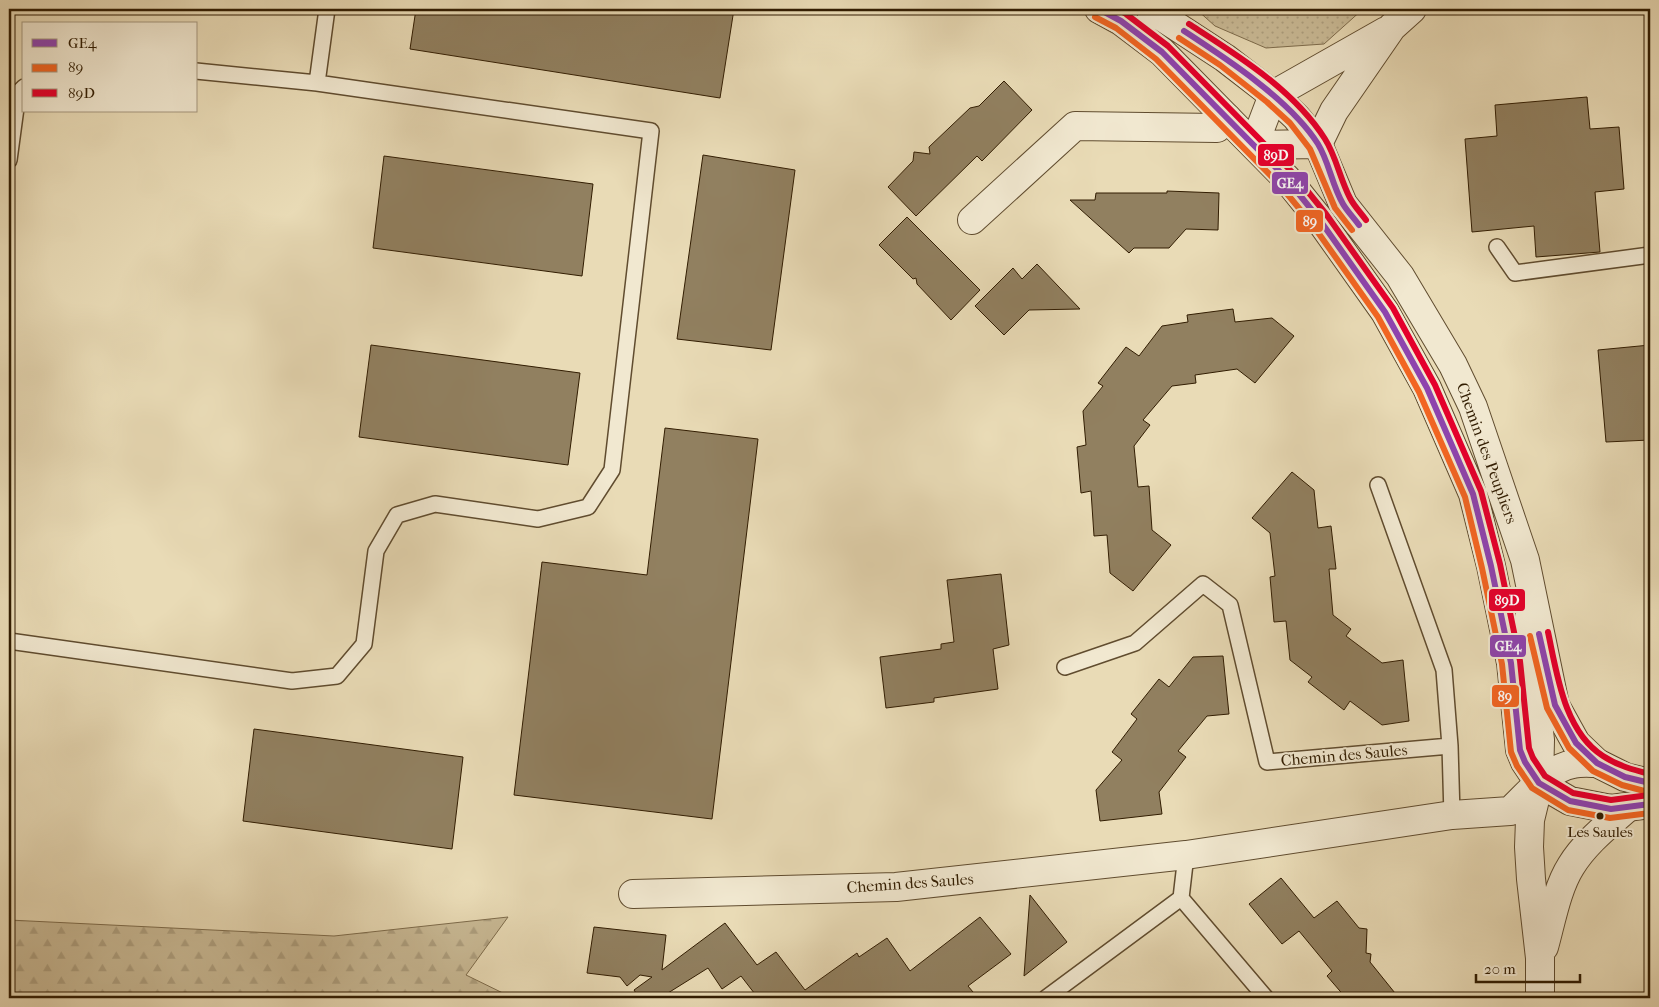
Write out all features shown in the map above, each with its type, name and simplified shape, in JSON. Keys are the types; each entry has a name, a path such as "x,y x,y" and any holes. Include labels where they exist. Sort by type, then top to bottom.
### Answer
{"street":[{"name":"Chemin des Peupliers","path":"1099,9 1121,21 1162,52 1286,178 1319,219 1385,312 1427,388 1472,494 1493,573 1511,662 1520,750 1525,762 1539,783 1570,801 1610,809 1639,805"},
{"name":"Chemin des Peupliers","path":"1150,9 1225,58 1273,95 1318,144 1343,204 1400,276 1457,373 1473,407 1522,551 1530,591"},
{"path":"1392,27 1334,111 1318,144 1254,145 1273,95 1392,27 1412,9"},
{"path":"972,220 1076,126 1217,128 1227,118"},
{"path":"1530,591 1555,705 1576,743 1597,763 1625,777 1650,783"},
{"path":"1530,591 1529,646 1540,740 1539,783 1530,820 1529,848 1540,958 1540,998"},
{"name":"Chemin des Saules","path":"633,894 896,887 1186,855 1452,815 1510,811 1539,783 1563,767 1574,764 1597,763"},
{"path":"1540,958 1561,887 1570,867 1585,848 1639,805"}],"lane":[{"path":"317,83 327,9"},
{"path":"9,641 292,681 337,676 364,644 376,551 397,515 434,504 538,519 588,507 612,470 651,131 317,83 198,71"},
{"path":"9,160 18,93 22,89"},
{"path":"1497,247 1515,273 1650,255"},
{"path":"1378,485 1444,670 1450,746 1452,815"},
{"name":"Chemin des Saules","path":"1065,667 1134,643 1203,584 1230,605 1267,762 1450,746"},
{"path":"1046,998 1181,898 1186,855"},
{"path":"1181,898 1266,998"}],"green space":[{"path":"1196,9 1363,9 1324,44 1266,48 1215,26"},
{"path":"508,917 466,975 513,998 9,998 9,920 334,936"}],"building":[{"path":"416,9 734,9 720,98 410,49"},
{"path":"1004,81 1032,110 982,161 977,156 916,216 888,187 913,161 914,152 930,154 929,147 970,108 979,106"},
{"path":"1587,97 1590,129 1619,127 1624,189 1595,192 1600,252 1536,257 1534,226 1472,232 1465,139 1497,136 1495,105"},
{"path":"703,155 795,170 771,350 677,339"},
{"path":"384,156 593,184 582,276 373,248"},
{"path":"1167,191 1219,193 1218,230 1186,229 1169,248 1134,248 1129,253 1070,200 1095,200 1096,193 1167,193"},
{"path":"907,217 980,290 951,320 917,284 916,278 913,279 879,245"},
{"path":"1037,264 1080,309 1029,310 1004,335 975,306 1013,268 1022,279"},
{"path":"1233,309 1235,322 1272,318 1294,336 1255,383 1237,369 1195,375 1196,383 1172,386 1143,420 1150,425 1134,446 1138,487 1149,486 1152,530 1171,545 1133,591 1110,573 1107,535 1094,536 1091,491 1081,493 1077,447 1086,445 1083,411 1103,386 1098,383 1126,347 1139,356 1162,326 1188,322 1187,315"},
{"path":"371,345 580,373 568,465 359,437"},
{"path":"1650,345 1650,440 1606,442 1598,350"},
{"path":"665,428 758,439 712,819 514,795 542,562 647,575"},
{"path":"1292,472 1314,490 1318,528 1331,526 1336,569 1329,569 1333,615 1351,629 1346,636 1382,663 1403,660 1409,721 1382,725 1350,701 1344,710 1308,682 1312,677 1290,660 1286,621 1274,622 1270,577 1275,576 1270,533 1252,518"},
{"path":"1001,574 1009,645 993,649 998,689 934,698 934,702 886,708 880,657 941,649 941,644 954,642 947,580"},
{"path":"1223,656 1229,714 1207,716 1178,751 1186,757 1159,792 1162,814 1100,821 1096,790 1122,760 1112,752 1137,719 1131,714 1159,679 1169,687 1193,657"},
{"path":"254,729 463,757 452,849 243,821"},
{"path":"1281,878 1314,918 1337,901 1359,928 1367,929 1366,953 1371,954 1370,962 1399,998 1346,998 1327,976 1332,971 1299,931 1282,944 1249,904"},
{"path":"1030,895 1067,942 1024,976"},
{"path":"980,917 1011,954 968,986 978,998 758,998 741,976 722,989 708,968 660,998 639,998 634,990 652,977 640,975 627,986 620,977 587,973 594,927 666,935 662,970 725,923 757,965 776,952 805,990 857,953 859,957 887,938 910,971"}],"transit line":[{"name":"GE4","path":"1099,9 1121,21 1162,52 1286,178 1319,219 1385,312 1427,388 1473,494 1491,566 1511,663 1520,750 1525,762 1539,783 1570,801 1611,809 1650,804"},
{"name":"89D","path":"1117,9 1168,46 1292,172 1326,214 1393,308 1435,385 1481,491 1500,564 1520,661 1529,748 1545,776 1573,793 1611,800 1649,795"},
{"name":"89","path":"1095,17 1116,28 1156,59 1279,184 1312,224 1378,317 1419,392 1465,497 1502,664 1511,752 1517,766 1532,788 1568,810 1610,818 1650,813"},
{"name":"89D","path":"1189,24 1263,74 1297,104 1325,139 1350,198 1366,220"},
{"name":"GE4","path":"1184,31 1219,54 1275,96 1306,128 1322,151 1343,204 1359,225"},
{"name":"89","path":"1179,38 1220,65 1290,123 1310,149 1335,208 1352,230"},
{"name":"89D","path":"1548,632 1564,700 1579,732 1603,756 1626,767 1650,774"},
{"name":"GE4","path":"1539,634 1555,705 1576,743 1597,763 1625,777 1650,783"},
{"name":"89","path":"1530,636 1547,708 1569,748 1593,771 1622,785 1648,792"}],"place":[{"name":"Les Saules","path":"1600,816"}]}
